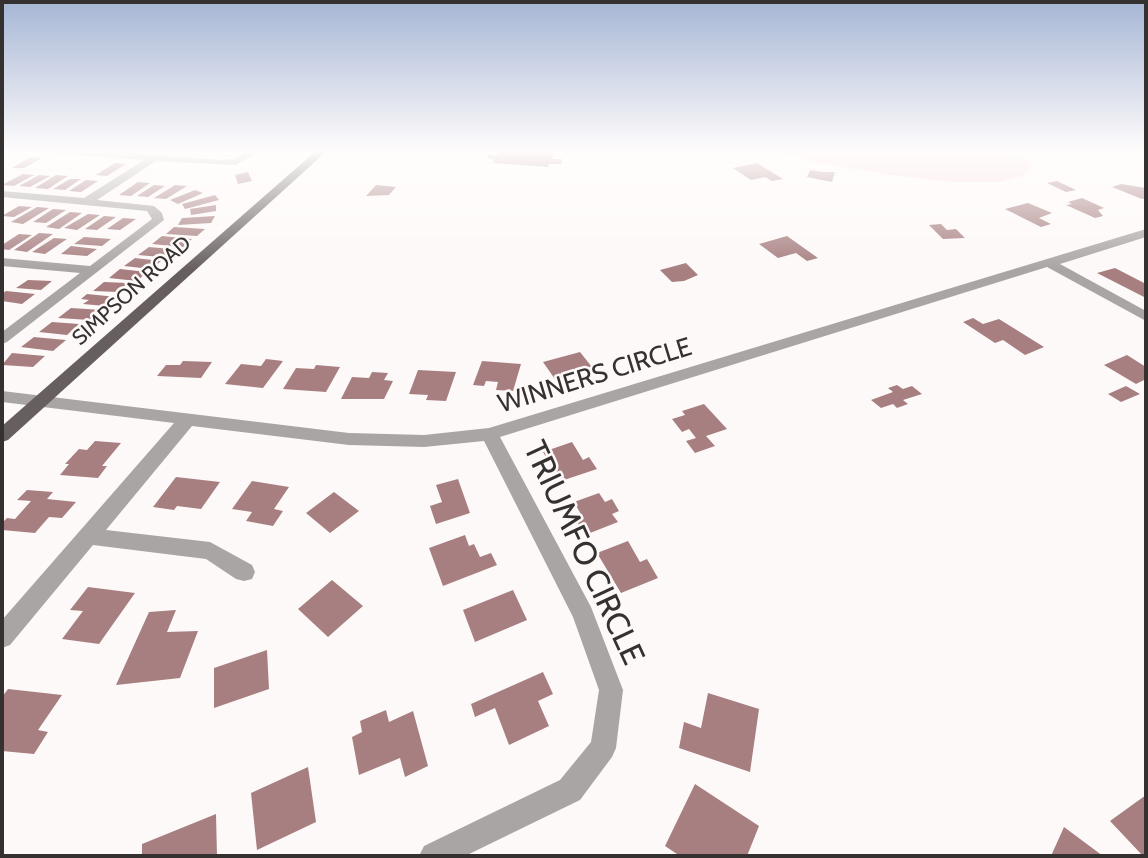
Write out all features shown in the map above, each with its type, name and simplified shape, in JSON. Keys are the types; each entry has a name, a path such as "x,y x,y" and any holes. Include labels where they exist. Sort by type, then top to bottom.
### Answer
{"main road":[{"name":"SIMPSON ROAD","path":"2,436 276,190"}],"street":[{"path":"86,202 105,190"},
{"path":"2,194 149,208 156,213 158,220 2,339"},
{"name":"WINNERS CIRCLE","path":"2,396 349,439 424,441 489,434 1146,233"},
{"path":"2,262 92,270"},
{"path":"1049,263 1146,317"},
{"path":"2,637 188,419"},
{"name":"TRIUMFO CIRCLE","path":"434,856 570,790 603,748 611,690 583,614 489,434"},
{"path":"90,536 210,551 244,572"}],"building":[{"path":"126,190 140,190 131,196 119,195"},
{"path":"146,190 159,190 148,197 137,196"},
{"path":"167,190 180,190 166,199 154,198"},
{"path":"195,190 203,193 178,204 170,200"},
{"path":"371,190 393,190 389,195 366,196"},
{"path":"1120,190 1146,190 1146,198 1142,199"},
{"path":"215,195 219,200 185,209 182,204"},
{"path":"1082,198 1104,208 1098,210 1103,216 1095,218 1066,205"},
{"path":"1028,203 1052,213 1039,218 1051,224 1041,227 1005,209"},
{"path":"216,205 216,211 191,215 190,209"},
{"path":"19,206 32,207 14,217 2,216"},
{"path":"37,207 49,208 23,224 11,222"},
{"path":"53,209 66,210 46,223 33,222"},
{"path":"70,212 82,213 59,229 46,227"},
{"path":"88,214 100,215 77,230 64,228"},
{"path":"104,216 116,217 97,230 85,229"},
{"path":"215,216 211,223 178,225 182,218"},
{"path":"123,218 136,219 120,230 107,229"},
{"path":"941,224 947,230 956,229 965,238 943,239 929,225"},
{"path":"174,227 205,229 197,236 166,234"},
{"path":"39,233 53,234 27,252 14,250"},
{"path":"19,234 32,235 9,250 2,249 2,245"},
{"path":"162,236 192,239 183,247 152,244"},
{"path":"787,236 818,258 807,261 796,253 778,258 759,244"},
{"path":"84,237 111,239 102,246 74,244"},
{"path":"54,238 67,239 45,254 32,252"},
{"path":"71,246 97,249 87,256 61,254"},
{"path":"149,247 181,250 172,258 138,255"},
{"path":"135,258 161,261 151,269 124,266"},
{"path":"686,263 698,275 684,281 672,282 660,270"},
{"path":"1115,268 1146,284 1146,298 1097,273"},
{"path":"120,269 147,272 137,281 109,278"},
{"path":"28,280 52,281 41,290 16,288"},
{"path":"104,282 128,283 118,292 93,291"},
{"path":"6,291 35,294 22,304 2,301 2,294"},
{"path":"87,294 117,297 105,306 83,304 89,300 81,299"},
{"path":"71,308 102,310 90,320 58,318"},
{"path":"973,318 983,324 999,319 1044,347 1025,355 1003,340 995,343 963,322"},
{"path":"52,322 79,324 67,335 39,332"},
{"path":"34,337 66,340 53,351 21,347"},
{"path":"580,352 592,367 564,375 567,379 557,382 543,362"},
{"path":"12,353 45,356 33,367 2,365"},
{"path":"1127,355 1146,367 1146,379 1136,384 1104,365"},
{"path":"266,359 283,361 263,388 225,384 241,364 261,366"},
{"path":"183,361 212,362 201,378 157,376 166,365 180,365"},
{"path":"482,361 521,364 513,391 496,390 498,382 486,381 484,386 473,385"},
{"path":"316,365 340,367 326,392 283,389 296,368 314,369"},
{"path":"418,370 456,372 446,401 426,400 428,395 409,394"},
{"path":"372,372 388,373 384,380 393,381 384,399 341,399 352,377 369,378"},
{"path":"897,385 903,389 912,386 922,394 903,400 908,404 897,408 893,404 881,408 871,400 893,392 888,388"},
{"path":"1126,386 1140,394 1121,402 1108,394"},
{"path":"704,404 727,429 706,436 715,446 695,453 686,441 696,438 689,429 682,432 672,419 685,415 682,411"},
{"path":"95,441 121,443 102,466 107,466 98,478 60,475 69,464 65,464 79,449 87,450"},
{"path":"572,442 583,460 589,457 597,469 561,481 543,452"},
{"path":"176,477 220,482 201,509 177,506 174,510 153,507"},
{"path":"458,479 470,513 436,524 430,506 442,502 436,485"},
{"path":"252,481 289,487 274,509 283,511 273,526 246,521 252,512 232,509"},
{"path":"27,490 53,492 47,499 76,502 62,518 49,517 35,533 2,530 2,523 7,518 15,519 31,501 17,500"},
{"path":"334,492 359,511 330,533 306,513"},
{"path":"599,493 605,502 612,499 619,511 612,514 618,522 585,535 576,520 583,518 574,502"},
{"path":"465,535 469,546 474,544 480,557 491,553 497,565 443,586 429,548"},
{"path":"628,541 640,562 647,559 658,578 621,593 597,553"},
{"path":"332,580 363,606 328,637 298,609"},
{"path":"88,587 135,593 99,644 62,639 83,611 70,610"},
{"path":"513,590 527,620 475,642 463,610"},
{"path":"176,610 167,632 198,631 180,678 116,685 149,612"},
{"path":"267,650 269,689 214,708 214,668"},
{"path":"543,672 553,694 538,701 549,726 509,745 495,708 475,717 471,704"},
{"path":"8,689 62,695 38,730 48,732 34,754 2,751 2,697"},
{"path":"708,693 759,709 750,772 679,748 684,722 701,728"},
{"path":"386,710 389,722 413,711 428,766 405,777 400,758 359,775 352,737 362,732 360,721"},
{"path":"308,767 316,822 257,850 251,793"},
{"path":"695,784 759,826 747,856 680,856 665,846"},
{"path":"1146,795 1146,856 1143,856 1110,821"},
{"path":"216,814 217,856 142,856 142,844"},
{"path":"1064,827 1103,856 1051,856"}]}
